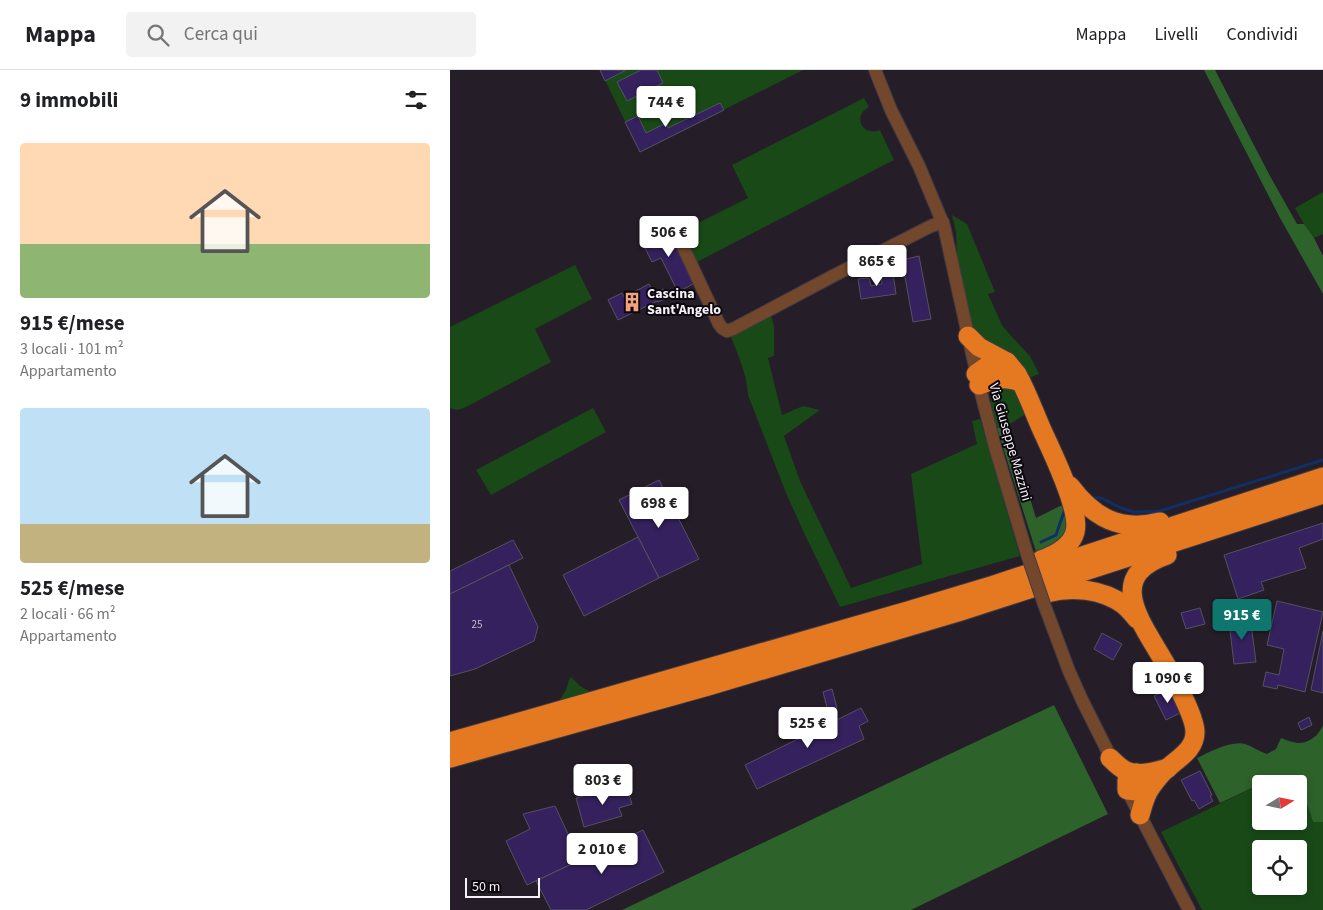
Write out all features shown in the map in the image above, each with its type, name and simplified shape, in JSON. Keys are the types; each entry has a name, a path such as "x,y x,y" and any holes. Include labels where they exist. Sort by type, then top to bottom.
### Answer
{"highway":[{"path":"968,336 980,347 1007,362 1013,368 1063,477 1076,518 1075,532 1072,540 1066,546 1051,557 998,574 994,585"},
{"path":"977,380 990,364 1007,362"},
{"path":"977,380 1004,378 1021,382"},
{"path":"1063,477 1090,508 1117,523 1143,525 1203,510 1213,510 1221,520"},
{"path":"450,758 708,686 958,612 1221,520 1323,477"},
{"path":"450,742 1221,520 1323,494"},
{"path":"1140,815 1150,788 1168,768 1190,749 1195,731 1194,723 1186,704 1136,613 1133,603 1134,582 1142,568 1150,563 1206,541 1221,520"},
{"path":"958,612 1006,605 1051,592 1076,590 1102,594 1113,598 1124,604 1144,627"},
{"path":"1110,758 1125,771 1137,773"},
{"path":"1150,788 1137,792 1127,790 1127,780 1137,773 1168,768"}],"street":[{"name":"Via Giuseppe Mazzini","path":"875,70 891,110 919,166 946,231 977,380 995,447 1027,554 1069,671 1110,758 1189,910"},
{"path":"880,70 891,110"},
{"path":"677,234 718,324 727,331 931,226 943,222"}],"green space":[{"path":"600,70 803,70 640,152"},
{"path":"1204,70 1215,70 1297,224 1304,224 1314,238 1323,256 1323,294 1280,218"},
{"path":"864,98 869,107 861,115 861,124 868,131 880,130 894,160 697,262 682,231 748,198 732,165"},
{"path":"1323,192 1323,234 1314,238 1295,208"},
{"path":"952,215 967,224 995,292 988,294 1002,325 1030,356 1039,374 1026,379 975,333 957,258 956,232"},
{"path":"575,265 592,299 535,329 551,362 464,408 457,410 450,408 450,327"},
{"path":"771,316 774,326 774,356 768,358 782,415 803,406 820,410 784,436 800,481 851,588 922,564 911,474 977,444 972,421 980,419 1020,556 840,607 786,493 748,395 744,373 731,337"},
{"path":"1001,385 1012,388 1017,392 1026,414 1008,425 997,428 991,399 996,389"},
{"path":"593,408 606,432 491,495 476,470"},
{"path":"1008,425 1036,518 1066,504 1067,538 1038,558 997,428"},
{"path":"570,677 580,686 591,692 560,702 559,701 566,690"},
{"path":"1054,705 1108,814 911,910 622,910 918,769"},
{"path":"1323,725 1323,822 1313,822 1308,807 1308,775 1252,775 1252,788 1220,803 1197,758 1221,747 1240,743 1267,754 1276,749 1281,738 1301,743 1306,742 1319,732"},
{"path":"1252,788 1252,830 1308,830 1308,807 1313,822 1323,822 1323,910 1202,910 1161,832"}],"building":[{"path":"600,70 626,70 605,81"},
{"path":"641,70 657,70 663,83 627,101 617,82"},
{"path":"720,103 724,110 640,152 625,122 638,116 646,133 666,123 668,128"},
{"path":"667,227 695,283 678,292 661,258 652,262 641,240"},
{"path":"919,256 931,319 913,322 902,260"},
{"path":"893,273 896,294 861,299 858,279 869,278 871,286 882,284 881,275"},
{"name":"Cascina Sant'Angelo","path":"649,284 654,294 663,289 667,298 618,320 608,300 622,293 624,297"},
{"path":"659,480 699,559 659,578 619,500"},
{"path":"1323,523 1323,539 1299,548 1306,568 1261,582 1264,590 1238,599 1224,555"},
{"path":"638,537 659,578 584,616 563,575"},
{"path":"513,540 523,558 450,594 450,571"},
{"path":"509,565 538,627 534,641 475,669 450,676 450,594"},
{"path":"1277,601 1323,612 1305,692 1278,685 1277,689 1263,686 1266,672 1279,675 1284,649 1267,645"},
{"path":"1200,608 1205,624 1186,629 1181,613"},
{"path":"1250,616 1256,662 1234,664 1229,622 1237,621 1236,617"},
{"path":"1323,631 1323,693 1311,690"},
{"path":"1102,633 1122,644 1113,660 1094,649"},
{"path":"1170,688 1182,712 1166,720 1154,696"},
{"path":"832,689 837,708 828,711 823,692"},
{"path":"861,708 868,721 859,726 864,739 757,789 745,765"},
{"path":"1309,717 1312,725 1301,730 1298,723"},
{"path":"1200,771 1213,801 1199,809 1194,800 1192,801 1181,780"},
{"path":"620,786 622,792 628,791 632,804 619,808 622,816 584,827 576,798"},
{"path":"555,806 580,860 527,885 506,841 530,829 523,814"},
{"path":"643,830 664,872 586,910 551,910 536,881"}],"waterway":[{"path":"1090,498 1101,498 1134,512 1160,511 1323,460"},
{"path":"1041,542 1056,535 1065,509"}],"place":[{"name":"Cascina Sant'Angelo","path":"632,302"}]}
